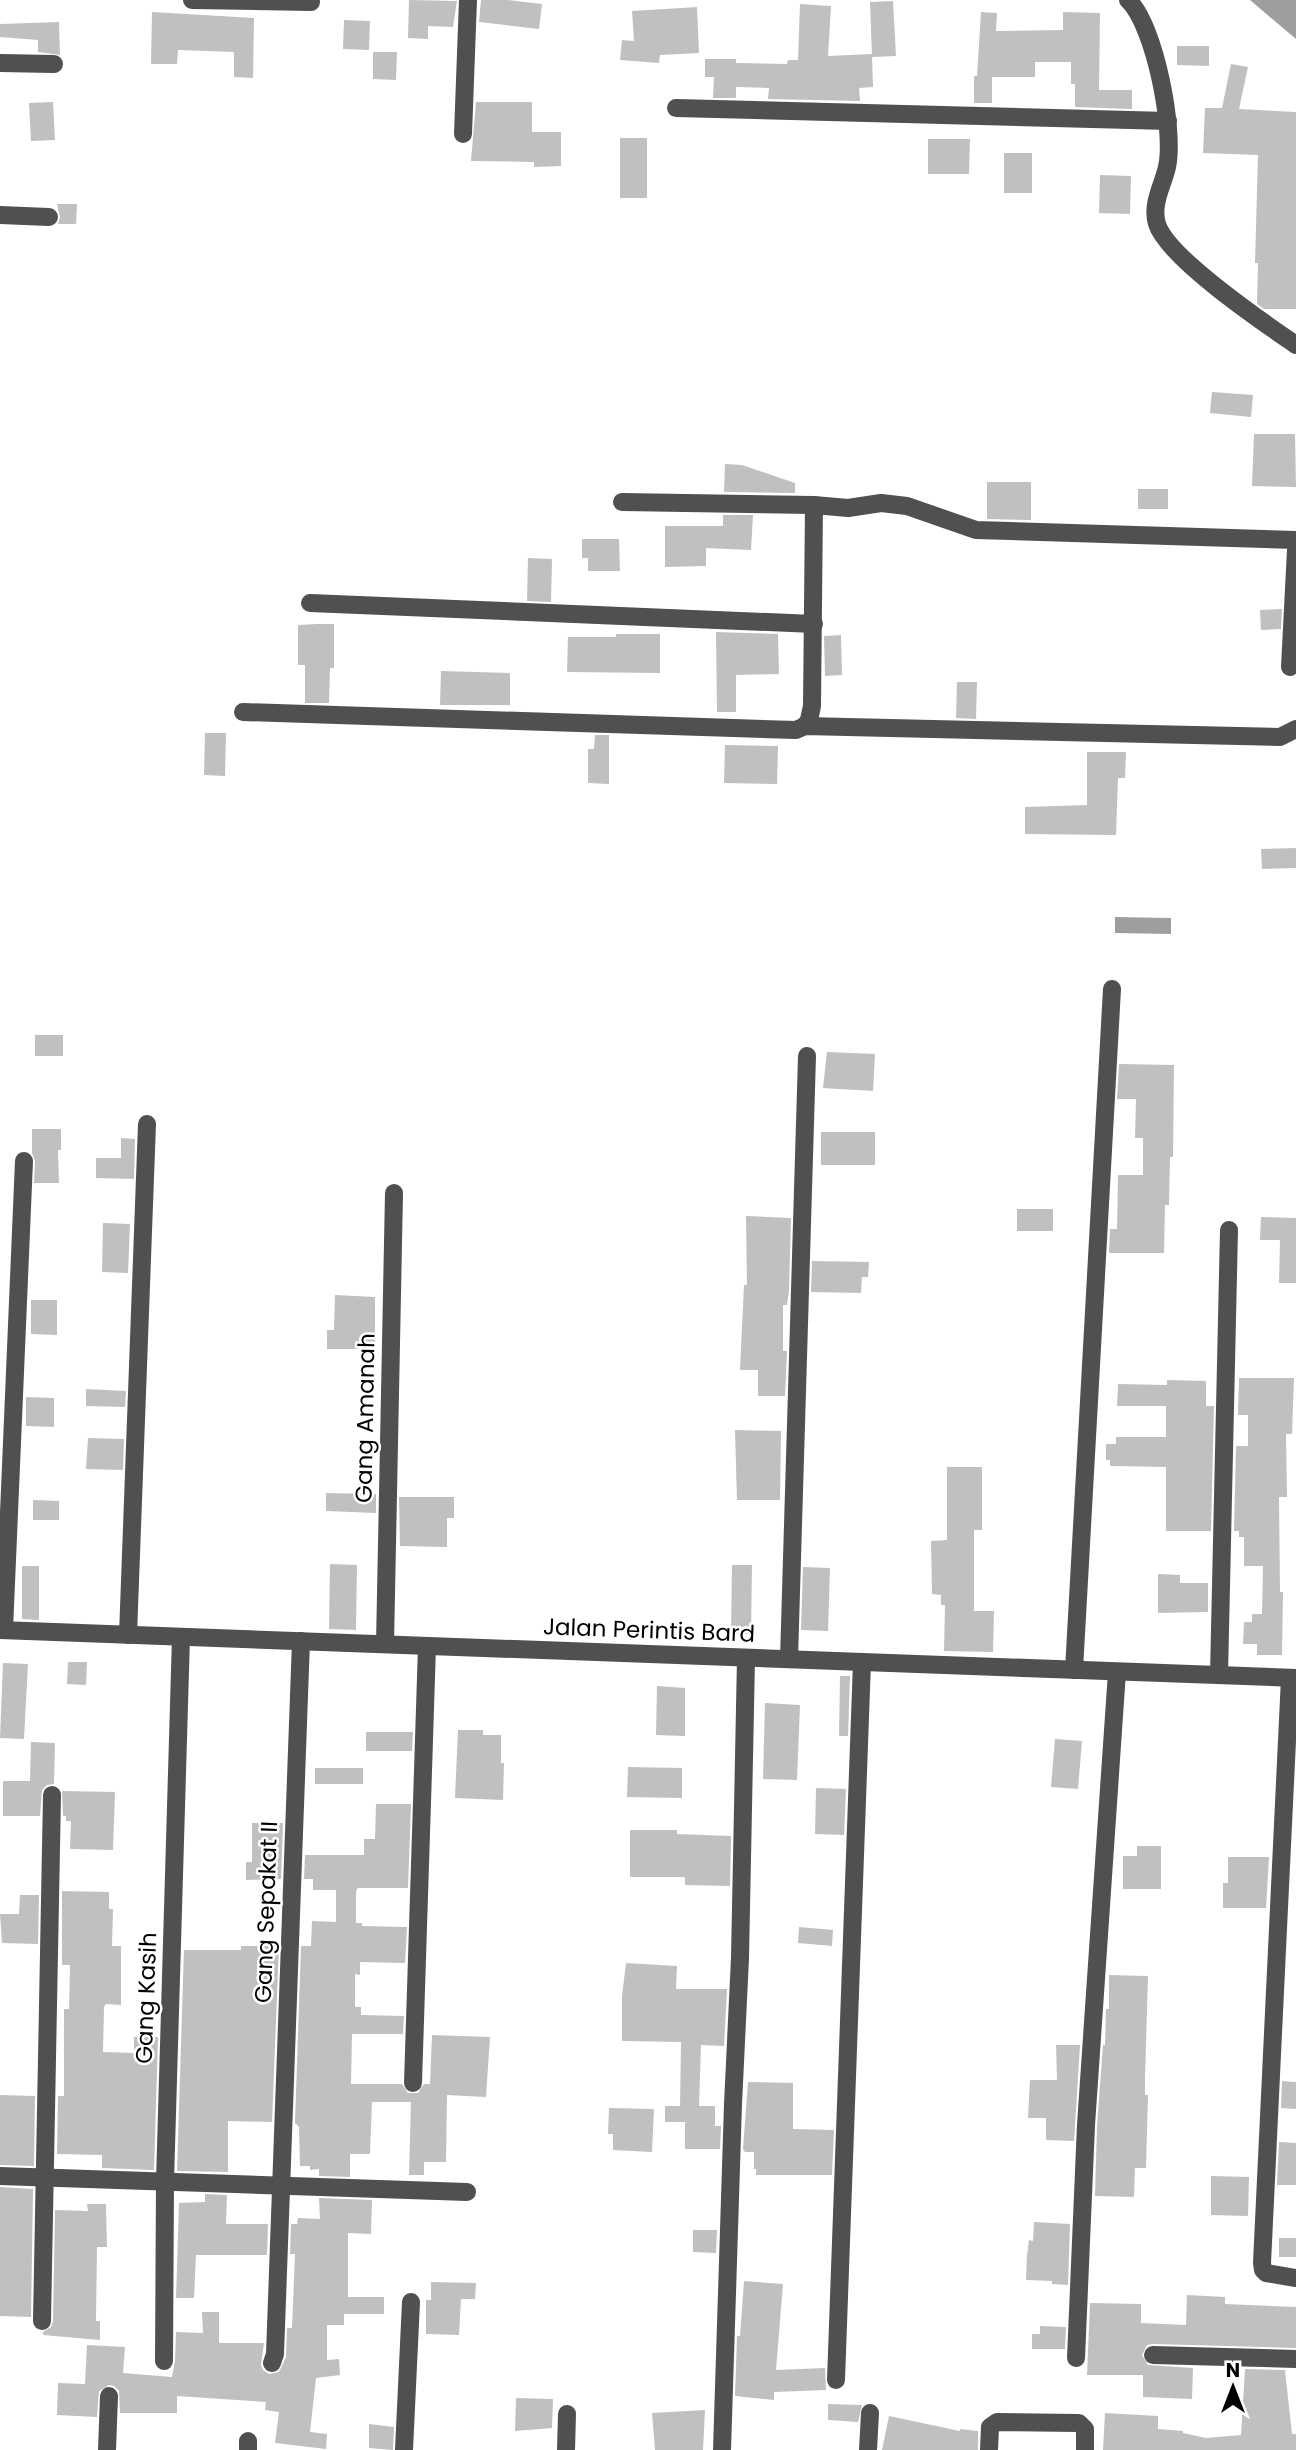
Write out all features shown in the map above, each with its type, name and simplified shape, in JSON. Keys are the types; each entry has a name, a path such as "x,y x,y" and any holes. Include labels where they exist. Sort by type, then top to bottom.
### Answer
{"street":[{"path":"192,0 311,2"},
{"path":"463,134 468,0"},
{"path":"1128,0 1147,30 1168,121 1167,168 1157,194 1156,222 1164,237 1194,267 1245,309 1296,345"},
{"path":"0,63 54,64"},
{"path":"676,108 1168,121"},
{"path":"0,215 49,217"},
{"path":"622,502 848,508 881,503 907,506 976,530 1296,540"},
{"path":"805,726 812,706 814,505"},
{"path":"1290,667 1296,550"},
{"path":"310,603 814,624"},
{"path":"243,712 796,730 805,726 1280,737 1296,729"},
{"path":"1074,1670 1112,989"},
{"path":"789,1660 807,1056"},
{"path":"128,1634 147,1124"},
{"path":"2,1630 24,1161"},
{"name":"Gang Amanah","path":"385,1644 394,1193"},
{"path":"1219,1675 1230,1230"},
{"name":"Jalan Perintis Bard","path":"2,1630 1293,1678"},
{"name":"Gang Kasih","path":"164,2361 165,2182 181,1637"},
{"name":"Gang Sepakat II","path":"272,2363 275,2354 301,1641"},
{"path":"413,2083 427,1646"},
{"path":"722,2450 732,2118 740,1958 746,1658"},
{"path":"836,2380 862,1662"},
{"path":"1076,2358 1086,2125 1117,1672"},
{"path":"1293,1678 1262,2263 1266,2273 1296,2278"},
{"path":"42,2321 52,1795"},
{"path":"0,2176 467,2192"},
{"path":"404,2450 411,2302"},
{"path":"1153,2355 1296,2359"},
{"path":"107,2450 109,2396"},
{"path":"869,2450 870,2413"},
{"path":"566,2450 567,2414"},
{"path":"989,2450 990,2427 997,2422 1079,2423 1085,2428 1086,2450"}],"shaded area":[{"path":"1250,0 1296,0 1296,39"},
{"path":"1115,917 1171,918 1171,934 1115,933"}],"building":[{"path":"409,0 457,1 453,27 428,26 428,39 408,38"},
{"path":"481,0 542,4 539,29 479,22"},
{"path":"893,1 896,56 872,57 870,2"},
{"path":"800,4 831,6 828,56 872,54 873,87 859,88 860,101 768,99 769,88 736,87 736,98 713,98 714,77 705,77 705,59 736,59 736,63 787,64 788,60 798,60"},
{"path":"697,7 699,53 660,55 659,63 620,60 622,40 634,41 632,11"},
{"path":"152,12 254,18 253,78 234,77 234,52 178,50 177,64 151,64"},
{"path":"981,12 997,13 996,31 1063,30 1063,12 1100,13 1099,90 1132,90 1132,109 1075,107 1071,62 1035,62 1035,77 992,77 992,103 974,103"},
{"path":"344,20 370,21 369,50 343,49"},
{"path":"59,22 60,55 38,52 38,40 0,37 0,24"},
{"path":"1177,46 1209,46 1209,66 1177,65"},
{"path":"373,52 397,52 396,80 373,79"},
{"path":"1231,64 1248,67 1239,109 1296,112 1296,309 1264,309 1257,304 1258,263 1255,263 1258,155 1203,153 1205,108 1222,108"},
{"path":"53,102 55,140 31,141 29,103"},
{"path":"476,102 532,102 532,132 561,132 561,166 534,167 534,162 471,161"},
{"path":"620,138 647,138 647,198 620,198"},
{"path":"928,139 970,139 969,174 928,174"},
{"path":"1004,153 1032,153 1032,193 1004,193"},
{"path":"1100,175 1131,176 1130,214 1099,213"},
{"path":"57,204 77,204 76,224 58,224 60,217"},
{"path":"1212,392 1253,395 1251,417 1210,413"},
{"path":"1254,434 1295,434 1296,487 1252,486"},
{"path":"725,464 742,465 795,483 795,493 724,492"},
{"path":"987,482 1031,482 1031,520 987,519"},
{"path":"1138,489 1168,489 1168,509 1138,509"},
{"path":"723,515 753,515 751,550 706,548 706,566 665,567 665,526 723,526"},
{"path":"582,539 619,539 620,571 588,571 588,558 582,558"},
{"path":"528,558 552,559 551,602 527,601"},
{"path":"1282,609 1281,629 1261,630 1260,610"},
{"path":"334,624 334,668 330,668 329,703 305,703 305,665 298,665 298,625"},
{"path":"716,632 778,634 779,674 736,675 736,712 717,712"},
{"path":"616,634 660,634 660,673 567,672 568,637 616,637"},
{"path":"841,635 842,675 825,676 824,636"},
{"path":"441,671 510,673 510,705 440,705"},
{"path":"957,682 977,682 976,719 956,718"},
{"path":"205,733 226,733 225,776 204,775"},
{"path":"595,735 609,735 609,784 588,783 588,749 594,749"},
{"path":"725,745 778,746 777,784 724,783"},
{"path":"1087,752 1126,752 1125,778 1118,778 1116,835 1025,834 1025,807 1087,805"},
{"path":"1296,848 1296,868 1262,869 1261,849"},
{"path":"35,1035 63,1035 63,1056 35,1056"},
{"path":"827,1052 875,1054 873,1091 823,1088"},
{"path":"1119,1064 1174,1065 1173,1157 1170,1157 1169,1205 1165,1205 1164,1253 1109,1253 1110,1229 1117,1229 1118,1175 1143,1175 1143,1138 1135,1138 1136,1099 1117,1099"},
{"path":"32,1129 61,1129 61,1150 58,1150 59,1183 34,1183"},
{"path":"821,1132 875,1132 875,1165 821,1165"},
{"path":"121,1138 135,1139 134,1179 96,1178 96,1158 121,1158"},
{"path":"1017,1209 1053,1209 1053,1231 1017,1231"},
{"path":"746,1216 791,1218 789,1291 787,1305 783,1305 783,1351 787,1351 785,1396 758,1396 758,1370 740,1370 744,1285 747,1285"},
{"path":"1261,1217 1296,1218 1296,1283 1279,1283 1280,1240 1260,1240"},
{"path":"103,1223 130,1224 128,1273 102,1272"},
{"path":"812,1261 869,1262 868,1277 862,1277 861,1293 811,1292"},
{"path":"335,1295 375,1297 375,1349 327,1349 327,1330 334,1330"},
{"path":"31,1300 57,1300 57,1335 31,1334"},
{"path":"1239,1378 1294,1378 1292,1434 1286,1434 1287,1497 1279,1497 1280,1592 1283,1592 1282,1655 1257,1655 1257,1644 1243,1644 1244,1622 1252,1622 1252,1614 1262,1614 1263,1566 1244,1566 1244,1537 1239,1537 1239,1531 1234,1531 1236,1446 1248,1446 1248,1415 1238,1415"},
{"path":"1167,1380 1206,1381 1206,1406 1214,1406 1211,1531 1166,1531 1166,1467 1110,1466 1110,1460 1106,1460 1106,1444 1116,1444 1116,1437 1166,1437 1166,1406 1117,1406 1118,1384 1167,1385"},
{"path":"86,1389 126,1391 125,1407 86,1406"},
{"path":"26,1397 54,1398 54,1427 26,1426"},
{"path":"735,1430 781,1431 780,1500 737,1500"},
{"path":"88,1438 124,1439 123,1470 86,1469"},
{"path":"947,1467 982,1467 982,1530 974,1530 974,1611 994,1611 993,1652 944,1651 945,1605 941,1605 941,1595 932,1594 931,1541 947,1540"},
{"path":"326,1493 376,1494 376,1513 326,1511"},
{"path":"399,1497 454,1497 454,1518 447,1518 447,1547 400,1546"},
{"path":"33,1500 59,1501 59,1520 33,1520"},
{"path":"330,1564 357,1565 356,1630 329,1629"},
{"path":"732,1565 752,1565 751,1634 731,1634"},
{"path":"22,1566 39,1566 39,1620 22,1619"},
{"path":"803,1567 830,1568 828,1631 801,1630"},
{"path":"1158,1574 1180,1575 1180,1583 1208,1583 1208,1612 1158,1613"},
{"path":"68,1662 87,1662 86,1685 67,1684"},
{"path":"3,1663 28,1664 24,1739 0,1738"},
{"path":"840,1676 850,1676 848,1736 839,1736"},
{"path":"657,1686 685,1688 685,1736 656,1735"},
{"path":"765,1703 800,1705 797,1780 763,1779"},
{"path":"458,1730 483,1730 483,1735 501,1735 501,1763 504,1763 503,1800 455,1798"},
{"path":"366,1732 413,1732 412,1751 366,1751"},
{"path":"1055,1739 1082,1741 1078,1789 1051,1787"},
{"path":"31,1742 55,1743 54,1784 47,1785 42,1790 40,1816 3,1816 3,1781 30,1781"},
{"path":"628,1767 682,1768 682,1798 627,1797"},
{"path":"315,1768 363,1768 363,1784 315,1784"},
{"path":"816,1788 846,1789 844,1835 815,1834"},
{"path":"62,1791 115,1792 113,1850 70,1849 71,1821 66,1821 66,1816 63,1816"},
{"path":"376,1804 411,1804 408,1888 358,1888 356,1923 362,1923 362,1926 407,1927 405,1963 360,1962 360,1975 355,1974 355,2007 361,2007 361,2015 404,2016 403,2034 352,2034 351,2084 402,2084 408,2093 418,2093 424,2084 430,2084 432,2035 490,2037 486,2097 447,2095 446,2162 424,2162 424,2175 409,2175 411,2102 372,2102 370,2154 350,2154 350,2177 319,2176 319,2169 310,2170 310,2166 300,2166 299,2127 295,2123 301,1946 311,1946 312,1921 336,1922 336,1890 313,1890 313,1879 304,1879 305,1855 364,1855 364,1839 375,1839"},
{"path":"252,1823 283,1823 281,1879 246,1880 246,1862 252,1862"},
{"path":"630,1830 677,1830 677,1834 731,1836 730,1886 685,1885 685,1877 630,1877"},
{"path":"1137,1846 1161,1846 1161,1889 1123,1889 1123,1856 1137,1856"},
{"path":"1228,1857 1269,1857 1266,1908 1223,1908 1223,1883 1228,1883"},
{"path":"62,1891 109,1892 109,1909 113,1909 112,1946 121,1946 121,2005 106,2004 104,2007 103,2052 134,2053 134,2037 158,2037 154,2170 102,2168 102,2155 57,2154 58,2096 64,2096 64,2009 69,2009 70,1965 62,1965"},
{"path":"20,1895 39,1895 38,1944 2,1943 0,1914 19,1914"},
{"path":"799,1927 833,1930 832,1946 798,1943"},
{"path":"241,1946 279,1946 272,2122 228,2121 228,2172 177,2171 184,1950 241,1950"},
{"path":"626,1963 677,1966 676,1989 727,1989 724,2046 701,2045 699,2106 715,2106 715,2126 721,2126 720,2149 685,2149 685,2122 665,2122 665,2106 680,2106 681,2042 622,2041 622,1996"},
{"path":"1109,1975 1148,1976 1146,2168 1135,2168 1134,2197 1095,2196 1097,2126 1106,2009 1109,2009"},
{"path":"1056,2045 1080,2045 1074,2141 1046,2140 1046,2118 1028,2118 1030,2080 1057,2080"},
{"path":"1282,2081 1296,2082 1296,2109 1281,2108"},
{"path":"748,2082 793,2083 793,2129 834,2130 832,2175 756,2175 754,2152 745,2152 743,2149"},
{"path":"0,2095 35,2096 34,2166 0,2165"},
{"path":"609,2108 654,2109 652,2152 613,2150 613,2134 608,2134"},
{"path":"1279,2142 1296,2143 1296,2185 1277,2185"},
{"path":"1211,2176 1249,2177 1248,2216 1211,2215"},
{"path":"0,2187 33,2189 31,2317 0,2316"},
{"path":"205,2194 227,2195 226,2224 268,2224 267,2255 196,2255 194,2298 176,2298 179,2203 205,2202"},
{"path":"319,2198 372,2200 371,2234 348,2233 348,2297 384,2297 384,2314 344,2314 344,2325 327,2325 327,2360 339,2359 340,2375 316,2378 310,2432 327,2434 326,2449 275,2443 279,2412 265,2410 266,2402 177,2396 177,2413 120,2413 119,2391 109,2385 99,2391 97,2417 57,2415 58,2383 85,2384 87,2345 125,2347 123,2373 172,2377 176,2332 203,2333 202,2312 219,2312 219,2343 264,2343 261,2365 263,2370 269,2374 279,2372 286,2357 287,2328 292,2328 295,2254 290,2254 291,2224 297,2224 298,2218 320,2219"},
{"path":"87,2204 106,2204 107,2247 97,2247 96,2321 100,2321 100,2340 43,2335 53,2321 55,2210 88,2211"},
{"path":"1034,2222 1070,2224 1068,2285 1026,2280 1029,2240 1033,2241"},
{"path":"693,2230 717,2230 716,2253 693,2252"},
{"path":"1279,2238 1296,2238 1296,2257 1279,2257"},
{"path":"744,2281 783,2284 776,2370 825,2368 826,2390 774,2392 774,2400 735,2396 737,2336 740,2336"},
{"path":"431,2282 476,2283 475,2299 461,2299 459,2335 426,2334 426,2300 431,2300"},
{"path":"1187,2295 1225,2297 1225,2304 1296,2307 1296,2348 1147,2345 1142,2355 1148,2365 1193,2368 1192,2399 1143,2397 1143,2375 1087,2375 1090,2303 1141,2304 1141,2323 1186,2325"},
{"path":"1040,2326 1066,2327 1065,2349 1032,2349 1032,2334 1040,2334"},
{"path":"1245,2369 1285,2370 1292,2434 1296,2434 1296,2450 1103,2450 1105,2413 1158,2416 1158,2429 1183,2431 1206,2438 1241,2435"},
{"path":"516,2398 553,2399 552,2428 515,2431"},
{"path":"828,2404 862,2405 858,2422 828,2420"},
{"path":"705,2410 703,2450 655,2450 652,2413"},
{"path":"889,2416 960,2431 978,2431 978,2450 882,2450"},
{"path":"369,2424 394,2427 393,2450 369,2448"}]}
